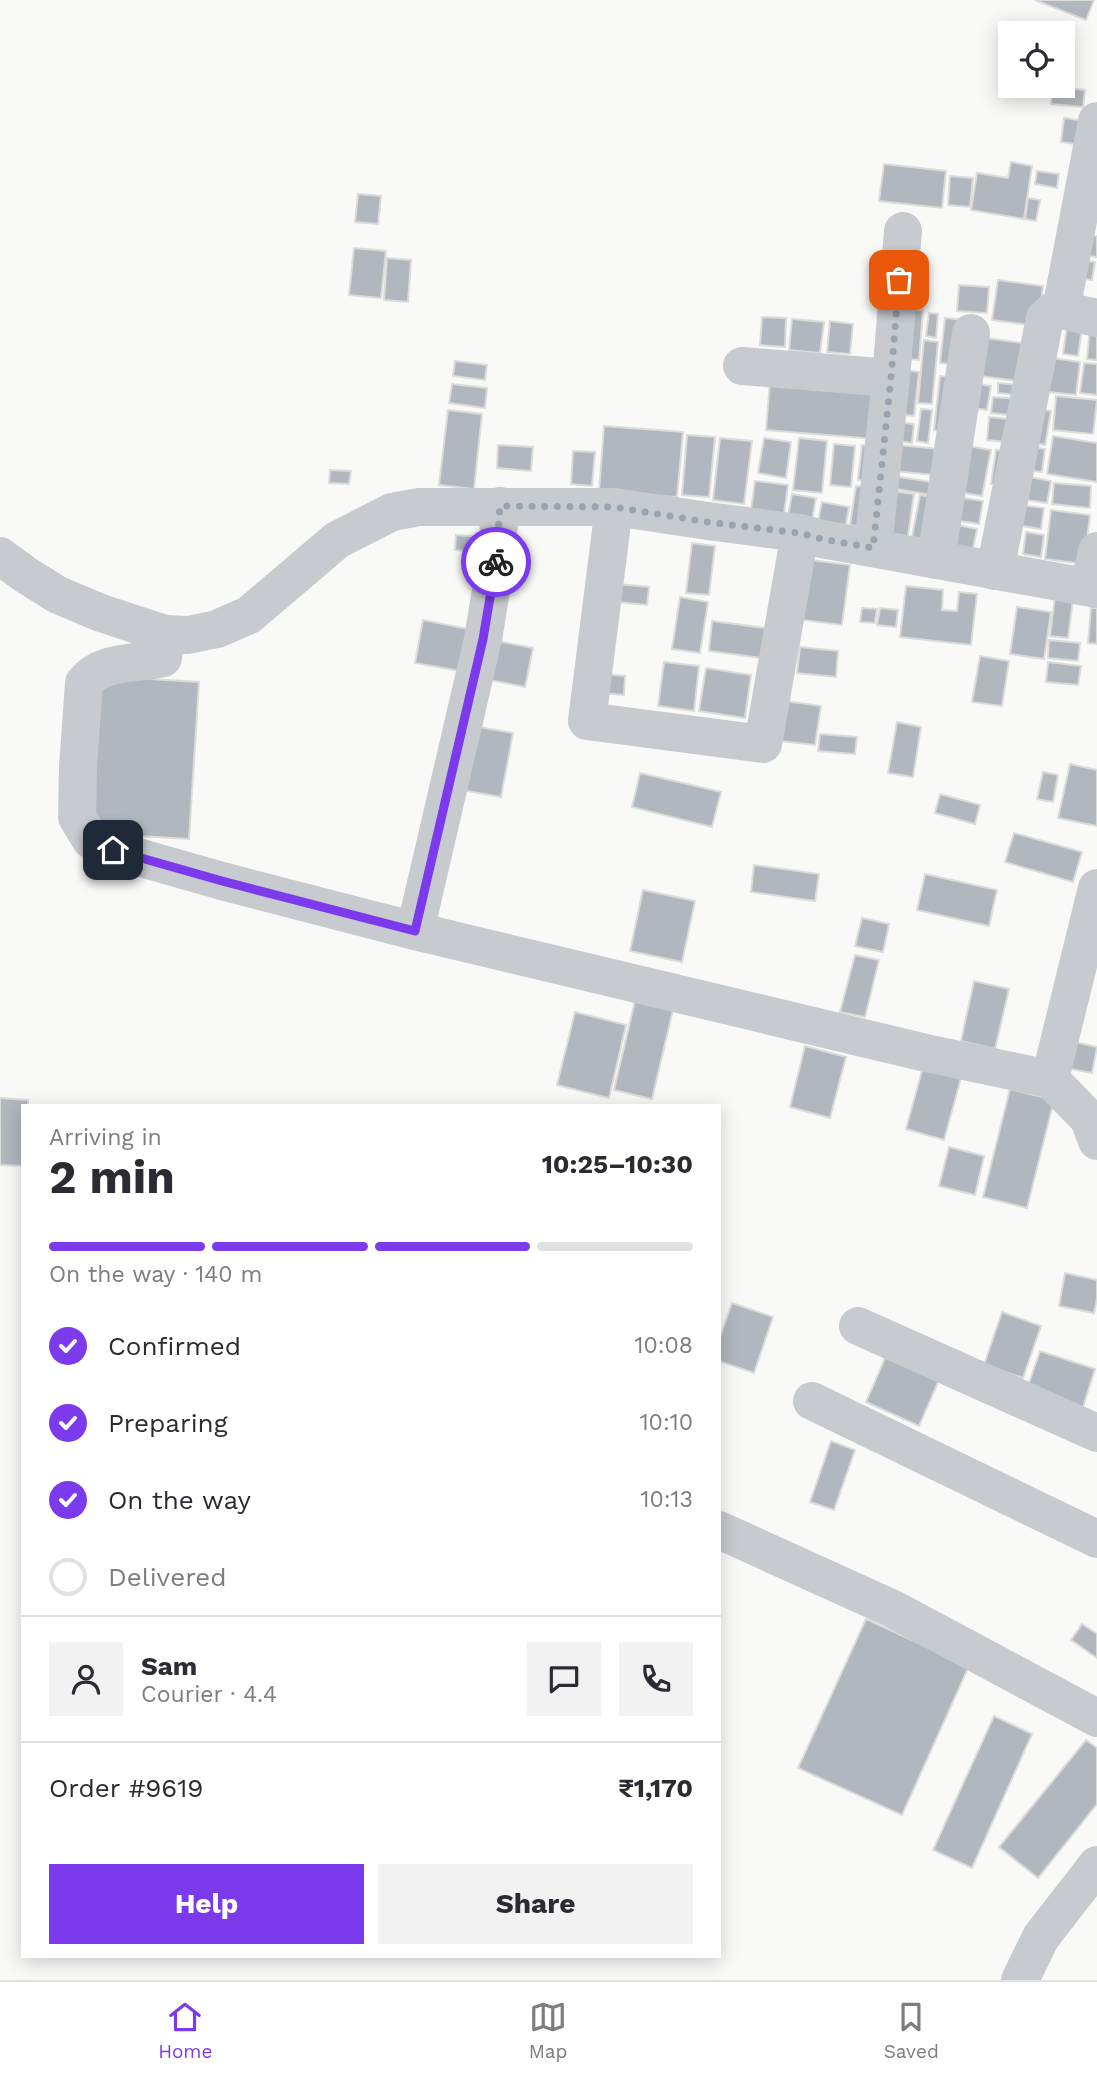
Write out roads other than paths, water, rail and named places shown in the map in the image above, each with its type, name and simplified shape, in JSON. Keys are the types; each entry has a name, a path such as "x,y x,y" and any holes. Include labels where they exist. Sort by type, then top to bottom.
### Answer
{"street":[{"path":"1060,310 1097,121"},
{"path":"873,548 903,231"},
{"path":"995,571 1042,326 1050,312 1060,310 1097,318"},
{"path":"936,560 971,333"},
{"path":"743,366 891,378"},
{"path":"415,931 483,639 497,554 500,506"},
{"path":"0,556 58,595 100,614 165,634 188,635 217,629 249,615 337,540 392,512 419,507 614,507 800,533 995,571 1094,576"},
{"path":"614,507 587,720 601,722 763,744 800,533"},
{"path":"165,634 163,658 106,666 90,675 84,683 77,817 91,840 113,850 222,881 415,931 926,1053 1050,1079 1089,1119 1097,1141"},
{"path":"1050,1079 1097,888"},
{"path":"858,1326 1097,1433"},
{"path":"812,1401 1097,1539"},
{"path":"721,1531 893,1609 1097,1718"},
{"path":"1020,1980 1041,1937 1097,1865"}]}
